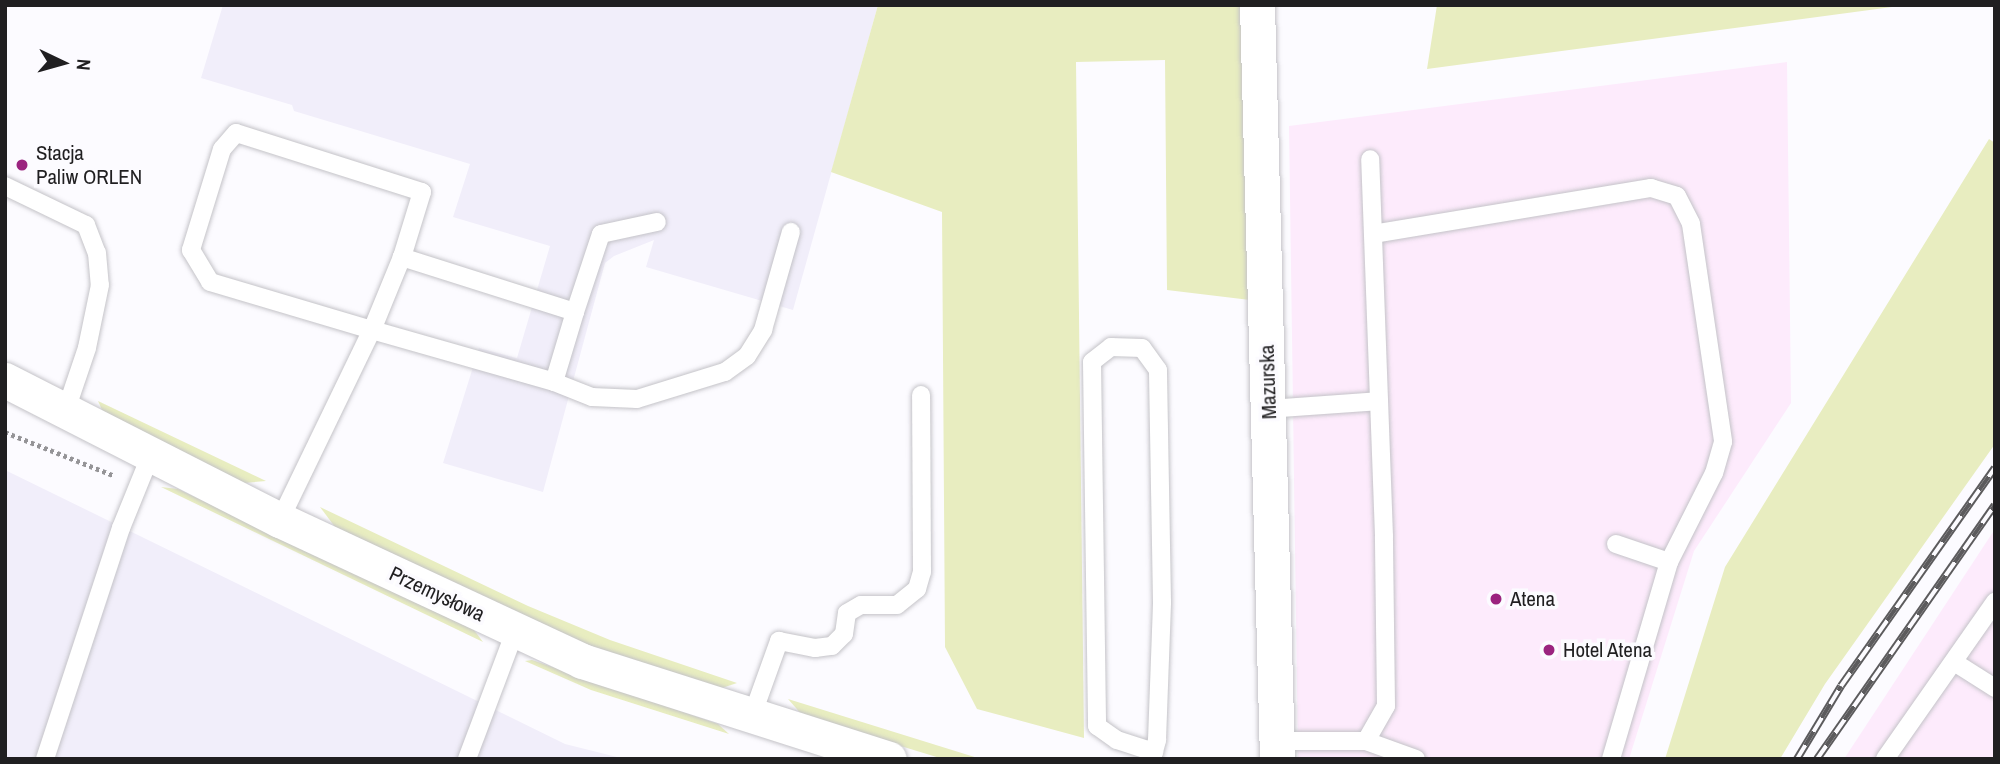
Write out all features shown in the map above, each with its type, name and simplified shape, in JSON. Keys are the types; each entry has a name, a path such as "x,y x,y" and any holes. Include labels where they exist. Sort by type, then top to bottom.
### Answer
{"street":[{"name":"Mazurska","path":"1257,5 1277,750"},
{"name":"Przemysłowa","path":"5,380 65,413 281,520 516,631 606,669 752,716 835,751 889,759"}],"lane":[{"path":"281,520 372,330 402,257 422,192 236,133 222,149 191,250 210,282 372,330 554,382 592,397 637,400 725,372 747,356 763,330 791,232"},
{"path":"1366,741 1386,706 1370,159"},
{"path":"5,186 86,225 97,253 100,285 88,348 65,413"},
{"path":"1373,234 1651,188 1677,197 1691,224 1723,442 1714,473 1670,562 1611,759"},
{"path":"554,382 601,234 657,222"},
{"path":"402,257 575,312"},
{"path":"1111,347 1142,348 1158,370 1162,602 1153,755 1117,740 1097,726 1092,362 1111,347"},
{"path":"752,716 779,641 815,648 832,646 844,634 847,613 861,605 897,605 917,589 922,572 921,394"},
{"path":"1268,409 1379,401"},
{"path":"45,759 121,528 151,454"},
{"path":"1616,544 1670,562"},
{"path":"1885,759 1995,602"},
{"path":"467,759 516,631"},
{"path":"1954,663 1995,688"},
{"path":"1277,750 1366,741 1416,759"}],"path":[{"path":"5,432 121,478"}],"shaded area":[{"path":"223,5 878,5 793,310 646,267 654,240 614,256 605,263 543,492 443,463 479,348 517,358 550,246 453,217 470,164 294,111 292,105 201,78"},
{"path":"1787,62 1791,403 1694,551 1629,759 1298,759 1289,126"},
{"path":"5,470 565,744 625,759 5,759"},
{"path":"1995,529 1995,759 1844,759"}],"green space":[{"path":"878,5 1245,5 1250,300 1167,290 1165,60 1076,62 1084,738 977,709 945,647 942,212 831,172"},
{"path":"1437,5 1907,5 1427,69"},
{"path":"1989,139 1995,143 1995,444 1825,684 1780,759 1665,759 1725,567"},
{"path":"98,401 266,481 244,483 103,412"},
{"path":"161,487 178,489 474,630 483,642"},
{"path":"320,507 528,606 610,640 737,683 719,689 595,649 335,527"},
{"path":"532,660 718,724 729,734 591,690 525,661"},
{"path":"788,699 981,759 943,759 803,716"}],"railway":[{"path":"1797,759 1841,686 1995,468"},
{"path":"1817,759 1995,505"}],"place":[{"name":"Stacja Paliw ORLEN","path":"22,165"},
{"name":"Atena","path":"1496,599"},
{"name":"Hotel Atena","path":"1549,650"}]}
